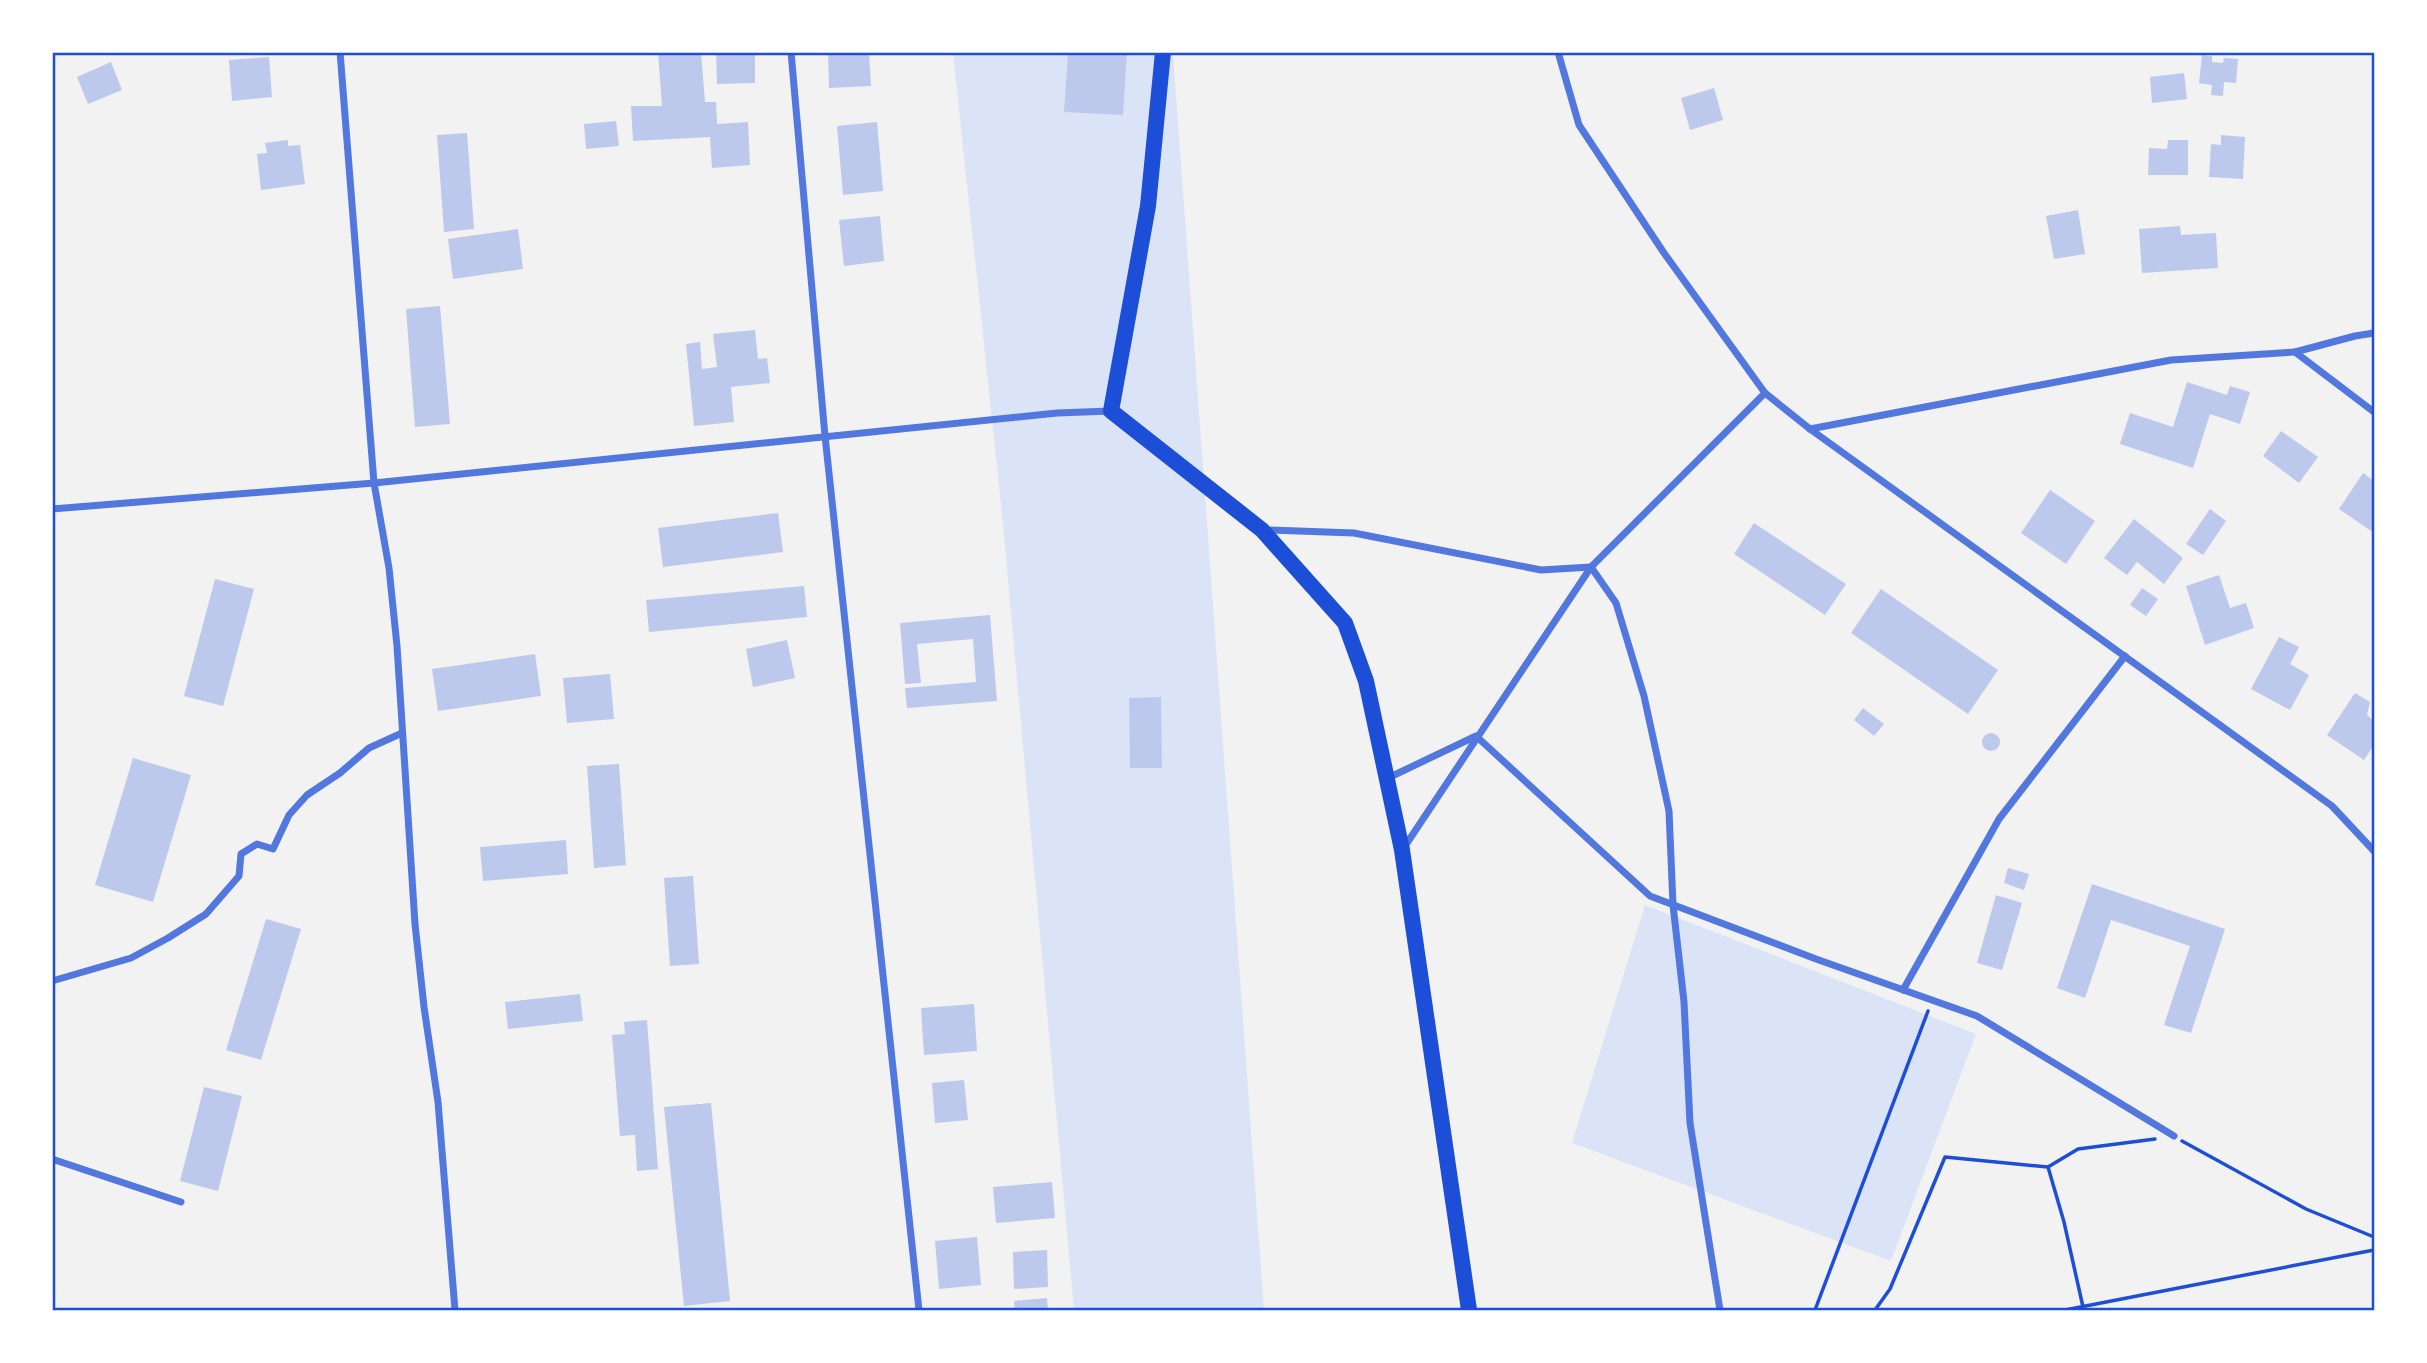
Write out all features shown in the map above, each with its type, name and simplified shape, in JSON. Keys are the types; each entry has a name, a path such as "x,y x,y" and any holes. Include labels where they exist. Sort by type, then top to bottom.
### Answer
{"main road":[{"path":"1163,52 1148,206 1111,411 1262,530 1345,623 1366,681 1402,850 1469,1311"}],"street":[{"path":"340,52 374,483 389,568 397,646 415,924 438,1102 455,1311"},
{"path":"791,52 825,436 919,1311"},
{"path":"1558,52 1579,125 1664,253 1765,393 1810,429 2332,806 2375,851"},
{"path":"1810,429 2171,360 2295,352 2375,333"},
{"path":"2295,352 2375,412"},
{"path":"1402,850 1591,566 1765,393"},
{"path":"52,509 374,483 1057,413 1111,411"},
{"path":"1262,530 1353,533 1541,570 1591,566"},
{"path":"1591,566 1616,603 1644,696 1669,811 1674,905 1685,1002 1690,1122 1720,1311"},
{"path":"1903,990 1999,819 2125,656"},
{"path":"52,981 131,958 168,939 206,914 239,876 241,854 257,844 273,849 289,815 307,795 340,773 369,748 402,733"},
{"path":"1388,778 1476,736"},
{"path":"1476,736 1650,896 1977,1016 2174,1136"},
{"path":"52,1160 181,1202"}],"path":[{"path":"1815,1311 1933,1000"},
{"path":"1875,1311 1890,1289 1945,1157 2048,1167 2078,1149 2174,1136 2306,1209 2375,1237"},
{"path":"2048,1167 2064,1222 2082,1307"},
{"path":"2065,1311 2375,1250"}],"shaded area":[{"path":"953,53 1173,53 1264,1310 1074,1310 1002,514"},
{"path":"1645,905 1976,1034 1891,1261 1572,1143"}],"building":[{"path":"658,52 701,52 705,102 716,102 717,124 748,122 750,165 712,168 710,137 633,141 631,106 662,106"},
{"path":"716,52 755,52 755,83 717,84"},
{"path":"828,52 869,52 871,86 829,88"},
{"path":"1068,52 1127,52 1123,115 1064,112"},
{"path":"2202,55 2212,56 2212,62 2223,63 2224,58 2238,59 2236,83 2224,82 2223,96 2211,95 2212,85 2199,83"},
{"path":"269,57 272,97 232,101 229,60"},
{"path":"111,62 122,90 88,104 77,77"},
{"path":"2184,73 2187,99 2152,103 2150,77"},
{"path":"1714,88 1723,120 1690,130 1681,98"},
{"path":"616,121 619,146 586,149 584,124"},
{"path":"877,122 883,191 843,195 837,126"},
{"path":"467,133 474,229 444,232 437,135"},
{"path":"2221,135 2245,137 2243,179 2209,177 2211,144 2221,145"},
{"path":"288,140 288,146 300,145 305,184 261,190 257,154 267,153 265,143"},
{"path":"2168,140 2188,140 2188,175 2148,175 2149,148 2167,149"},
{"path":"2078,210 2085,254 2054,259 2046,216"},
{"path":"880,216 884,261 844,266 839,220"},
{"path":"2180,226 2181,235 2216,233 2218,268 2142,273 2139,229"},
{"path":"518,229 523,269 453,279 448,239"},
{"path":"440,306 450,424 415,427 406,309"},
{"path":"755,330 758,359 767,358 770,383 731,387 734,422 694,426 686,344 700,342 702,369 717,367 713,334"},
{"path":"2187,382 2227,395 2230,386 2250,392 2240,424 2210,414 2193,468 2120,444 2130,413 2173,427"},
{"path":"2281,431 2318,457 2299,483 2263,456"},
{"path":"2363,473 2374,481 2374,533 2339,509"},
{"path":"2050,490 2095,521 2066,564 2021,533"},
{"path":"2210,509 2226,521 2203,555 2186,544"},
{"path":"778,513 783,552 663,567 658,528"},
{"path":"2134,519 2183,558 2164,584 2137,562 2127,575 2104,558"},
{"path":"1754,523 1846,584 1825,615 1734,554"},
{"path":"2219,575 2230,608 2246,603 2254,628 2205,645 2186,586"},
{"path":"215,579 254,589 223,706 184,696"},
{"path":"804,586 807,617 649,632 646,600"},
{"path":"2142,588 2158,599 2146,616 2130,605"},
{"path":"1881,589 1998,670 1968,714 1851,633"},
{"path":"990,615 997,701 907,708 905,688 976,682 973,639 917,644 921,683 905,684 900,623"},
{"path":"2279,637 2299,647 2290,664 2309,675 2290,710 2251,689"},
{"path":"787,640 795,678 753,687 746,649"},
{"path":"535,654 541,696 438,711 432,669"},
{"path":"610,674 614,719 567,723 563,678"},
{"path":"2355,693 2370,702 2367,715 2374,721 2374,745 2364,760 2327,735"},
{"path":"1161,697 1162,768 1130,768 1129,698"},
{"path":"1863,708 1884,724 1874,736 1854,720"},
{"path":"1991,733 1997,736 2000,742 1997,748 1991,751 1985,748 1982,742 1985,736"},
{"path":"133,758 191,775 153,902 95,885"},
{"path":"619,764 626,865 594,868 587,766"},
{"path":"566,840 568,874 483,881 480,847"},
{"path":"2008,868 2029,874 2024,890 2004,883"},
{"path":"693,876 699,964 670,966 664,878"},
{"path":"2092,884 2225,929 2191,1033 2164,1025 2190,946 2111,920 2085,998 2057,988"},
{"path":"1996,895 2022,903 2002,970 1977,963"},
{"path":"266,919 301,929 261,1060 226,1050"},
{"path":"580,994 583,1021 508,1029 505,1002"},
{"path":"974,1004 977,1051 924,1055 921,1008"},
{"path":"647,1020 658,1169 637,1171 635,1135 620,1136 612,1035 625,1034 624,1022"},
{"path":"964,1080 968,1120 935,1123 932,1083"},
{"path":"204,1087 242,1096 218,1191 180,1181"},
{"path":"711,1103 730,1301 684,1306 664,1107"},
{"path":"1052,1182 1055,1218 996,1223 993,1187"},
{"path":"977,1237 981,1285 939,1289 935,1241"},
{"path":"1047,1250 1048,1287 1014,1289 1013,1252"},
{"path":"1047,1298 1048,1310 1015,1310 1014,1301"}]}
